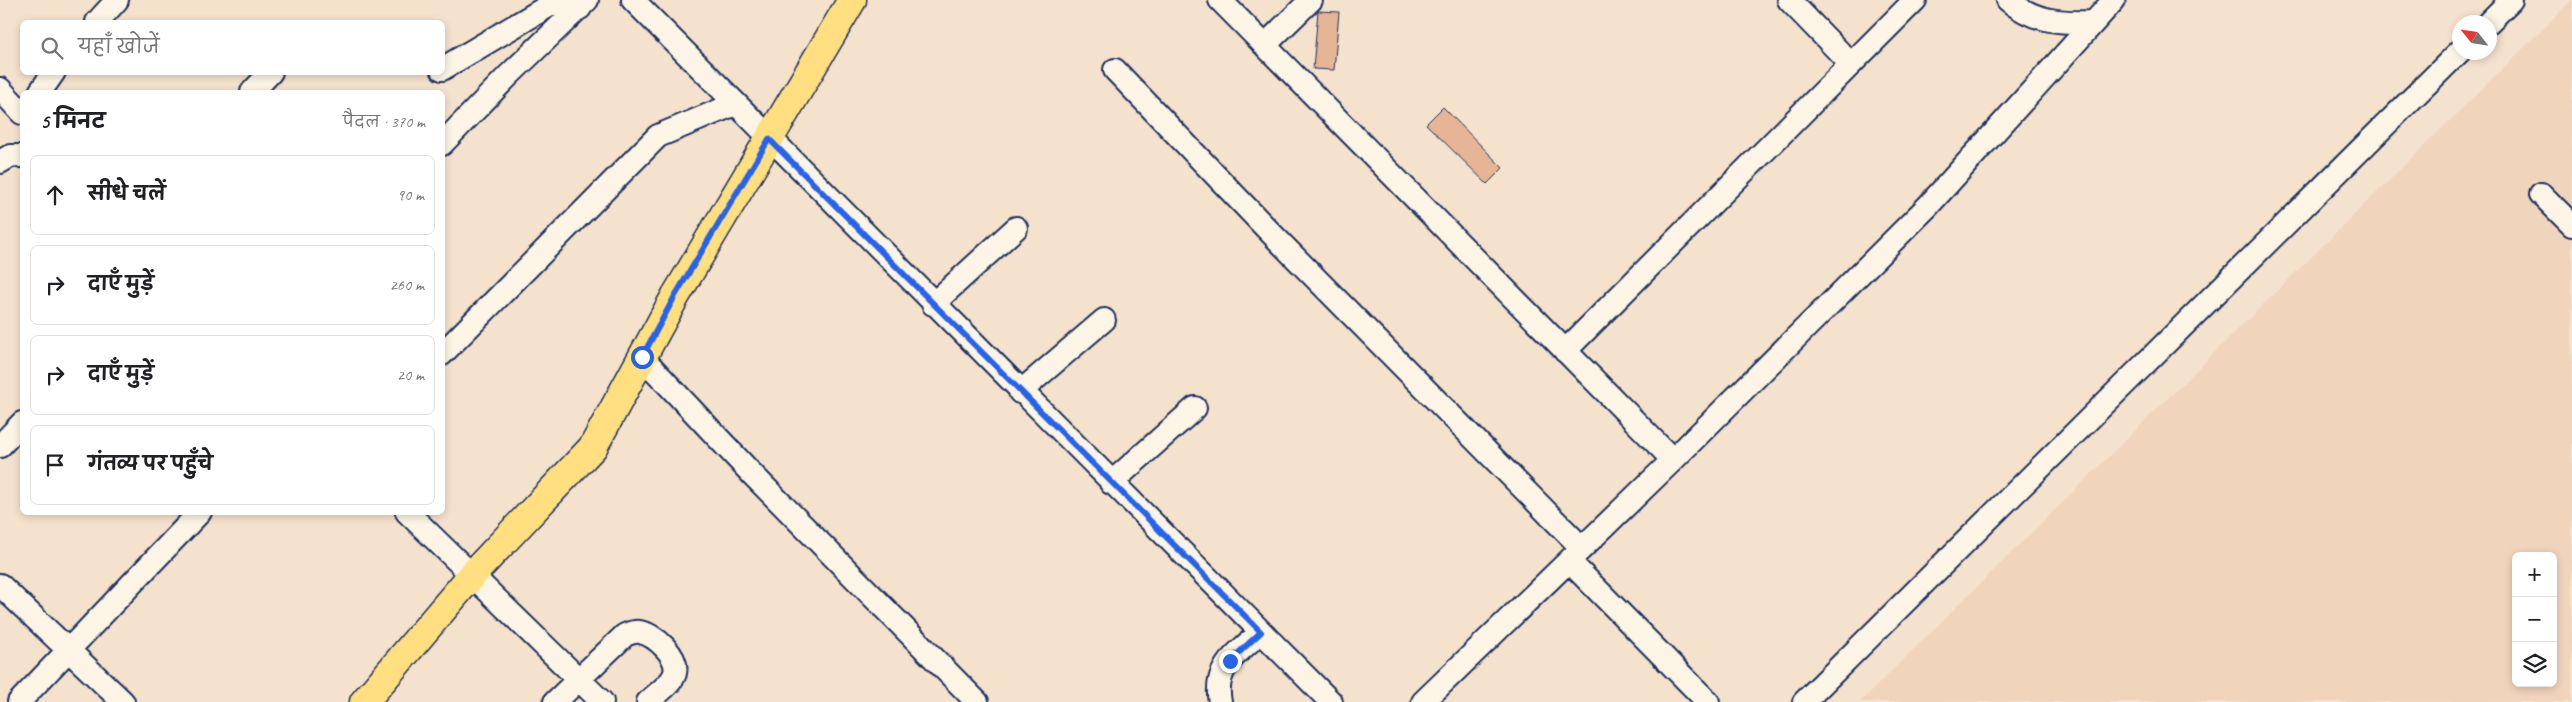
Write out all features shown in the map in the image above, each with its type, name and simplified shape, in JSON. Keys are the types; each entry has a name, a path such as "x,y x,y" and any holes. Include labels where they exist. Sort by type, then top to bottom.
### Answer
{"main road":[{"path":"364,702 472,575 593,447 675,296 852,0"}],"street":[{"path":"99,20 117,0"},
{"path":"633,0 1020,392 1261,632 1318,698"},
{"path":"1220,0 1673,460"},
{"path":"1265,45 1310,0"},
{"path":"1789,0 1851,64"},
{"path":"1565,351 1915,0"},
{"path":"2008,0 2032,15 2056,23 2093,22"},
{"path":"1423,702 1673,460 1928,206 2114,0"},
{"path":"2496,15 2511,0"},
{"path":"445,69 550,5 560,2 584,4"},
{"path":"445,141 509,75 584,4"},
{"path":"1804,702 2452,60"},
{"path":"1115,70 1576,555 1708,702"},
{"path":"41,90 52,75"},
{"path":"254,90 268,75"},
{"path":"0,89 20,110"},
{"path":"445,351 658,136 735,104"},
{"path":"0,162 10,156 20,156"},
{"path":"2542,194 2572,225"},
{"path":"933,304 1016,228"},
{"path":"1020,392 1104,320"},
{"path":"642,357 752,474 978,702"},
{"path":"1111,483 1195,408"},
{"path":"0,446 20,425"},
{"path":"19,702 197,515"},
{"path":"411,515 602,702"},
{"path":"0,585 123,702"},
{"path":"555,702 625,635 640,632 662,645 674,660 675,666 671,680 648,702"},
{"path":"1220,702 1218,685 1224,668 1261,632"}],"shaded area":[{"path":"2572,0 2572,702 1860,702"}],"building":[{"path":"1318,11 1339,12 1334,70 1313,69"},
{"path":"1443,107 1503,168 1487,184 1426,124"}],"route":[{"path":"642,357 675,296 769,139 1261,632 1230,661"}]}
